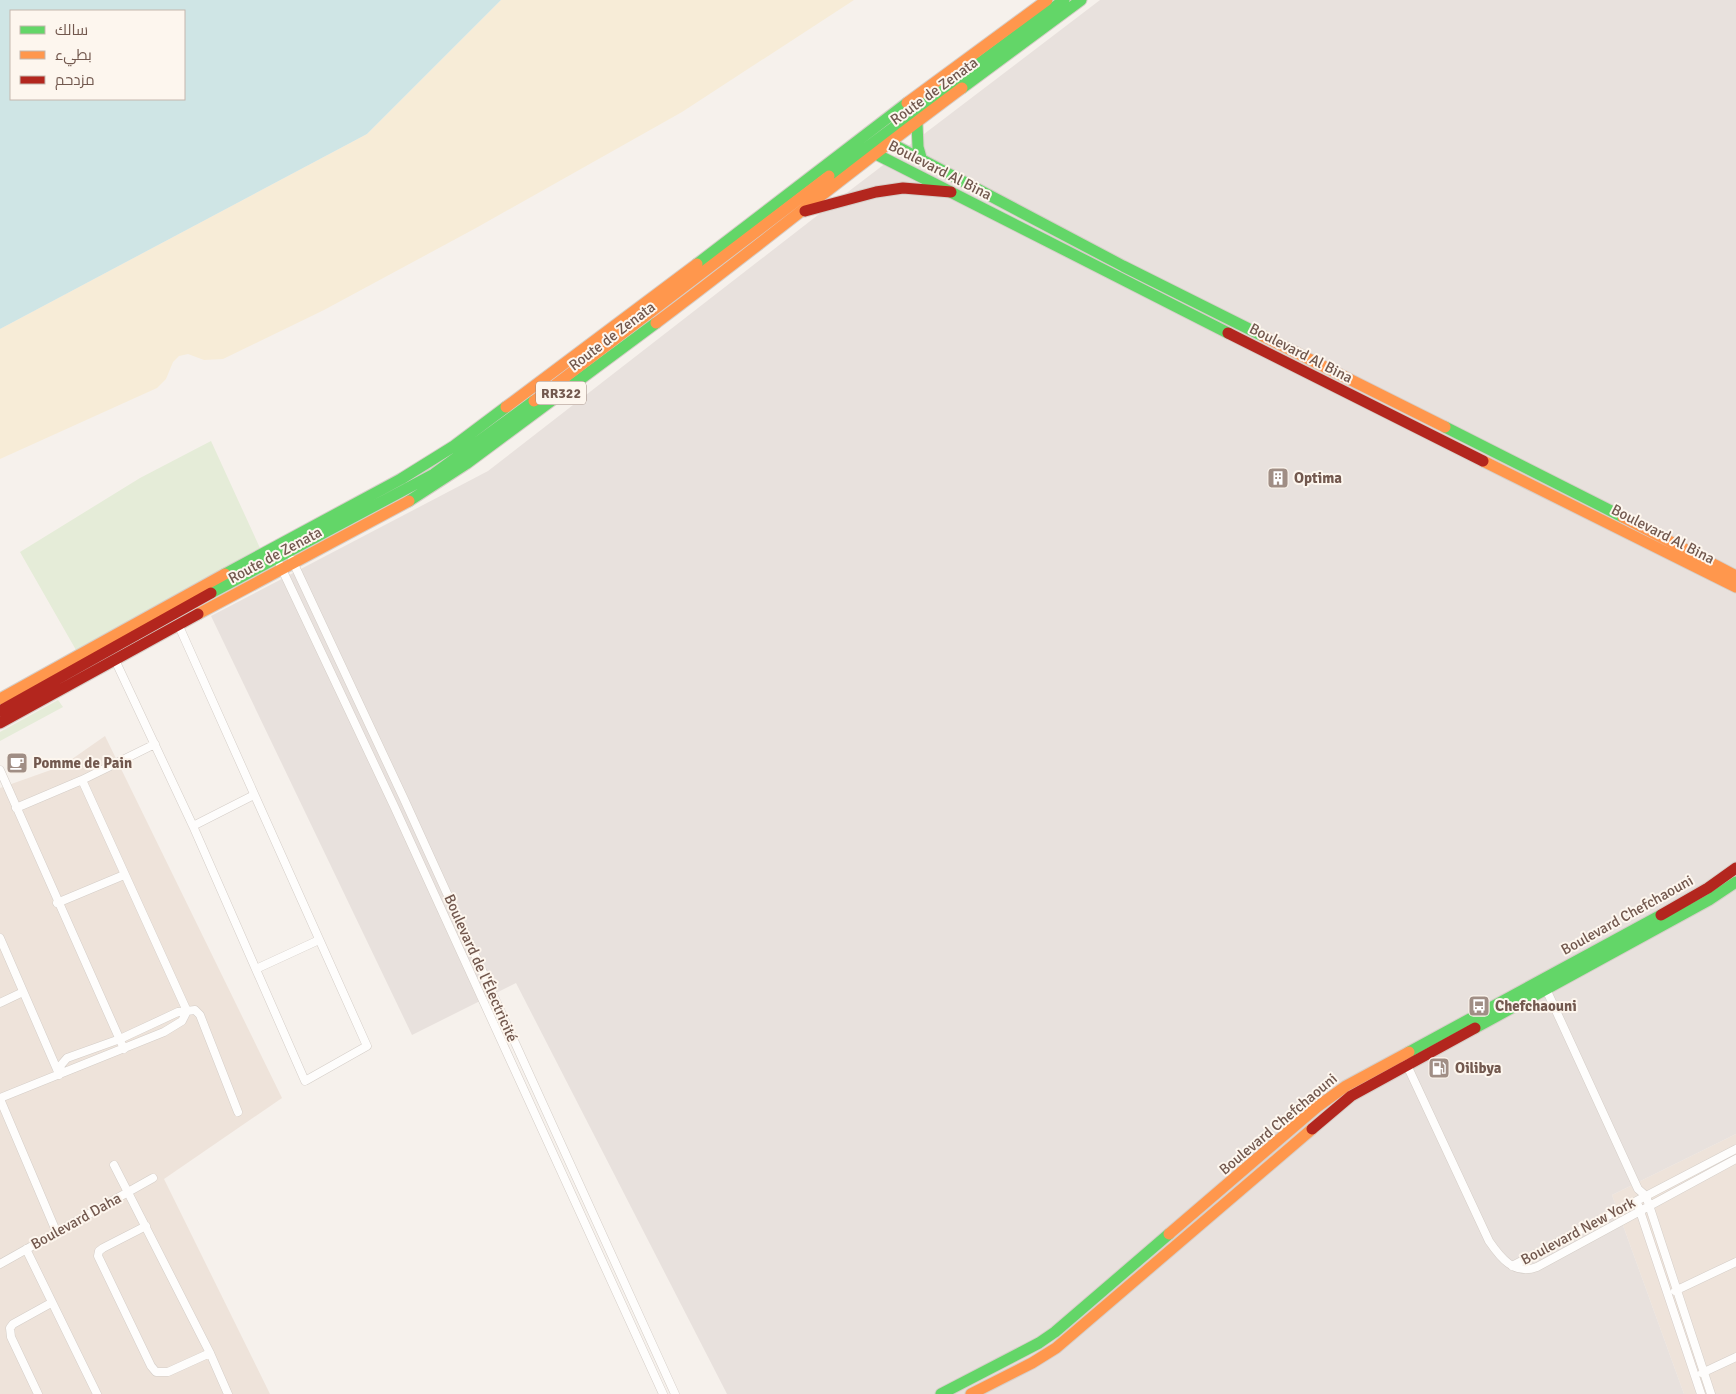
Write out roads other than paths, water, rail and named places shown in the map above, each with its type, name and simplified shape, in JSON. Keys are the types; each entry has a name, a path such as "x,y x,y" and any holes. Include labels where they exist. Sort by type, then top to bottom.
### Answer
{"main road":[{"name":"Route de Zenata","path":"289,554 470,435 869,130 1047,0"},
{"name":"Route de Zenata","path":"0,711 384,502 460,456 870,151 1064,0"},
{"name":"Route de Zenata","path":"884,140 1075,0"},
{"name":"Route de Zenata","path":"884,140 916,122 1081,0"},
{"path":"916,122 918,147 922,161"},
{"name":"Boulevard Al Bina","path":"869,130 922,161 1123,266 1542,475 1736,576"},
{"name":"Boulevard Al Bina","path":"854,142 1324,382 1736,587"},
{"name":"Route de Zenata","path":"0,718 277,560 410,500 466,464 800,212 870,151"},
{"path":"800,212 885,190 904,188 951,192"},
{"name":"Route de Zenata","path":"0,723 178,624 277,560"},
{"name":"Route de Zenata","path":"0,699 204,585 277,560"},
{"name":"Boulevard Chefchaouni","path":"941,1394 1039,1343 1056,1332 1317,1107 1346,1086 1678,904 1736,868"},
{"name":"Boulevard Chefchaouni","path":"971,1394 1032,1363 1056,1348 1351,1096 1708,900 1736,882"}],"street":[{"name":"Boulevard de l'Électricité","path":"289,554 404,800 676,1394"},
{"name":"Boulevard de l'Électricité","path":"277,560 394,806 663,1394"},
{"path":"114,660 155,744 305,1081 367,1046 178,624"},
{"path":"16,808 82,780 155,744"},
{"path":"0,770 57,903 124,1049"},
{"path":"82,780 188,1011"},
{"path":"192,826 254,795"},
{"path":"57,903 124,875"},
{"path":"0,938 59,1075"},
{"path":"256,969 319,940"},
{"path":"1546,989 1638,1189 1646,1196 1712,1394"},
{"path":"0,1003 23,992"},
{"path":"59,1075 61,1065 67,1058 120,1039 178,1012 195,1010 200,1015 238,1112"},
{"path":"56,1231 0,1098 174,1027 182,1021 188,1011"},
{"path":"1402,1055 1489,1241 1500,1256 1512,1266"},
{"name":"Boulevard New York","path":"1512,1266 1736,1149"},
{"name":"Boulevard New York","path":"1512,1266 1526,1270 1536,1267 1649,1204 1736,1159"},
{"path":"114,1165 129,1191 210,1353 228,1394"},
{"name":"Boulevard Daha","path":"0,1264 153,1178"},
{"path":"1638,1189 1637,1200 1701,1394"},
{"path":"146,1226 103,1248 99,1251 98,1256 146,1357 156,1372 161,1374 210,1353"},
{"path":"26,1249 97,1394"},
{"path":"1669,1294 1736,1262"},
{"path":"38,1394 11,1337 10,1328 13,1324 51,1303"},
{"path":"1695,1376 1736,1357"}],"place":[{"name":"Optima","path":"1278,478"},
{"name":"Pomme de Pain","path":"17,763"},
{"name":"Chefchaouni","path":"1479,1006"},
{"name":"Oilibya","path":"1439,1068"}]}
